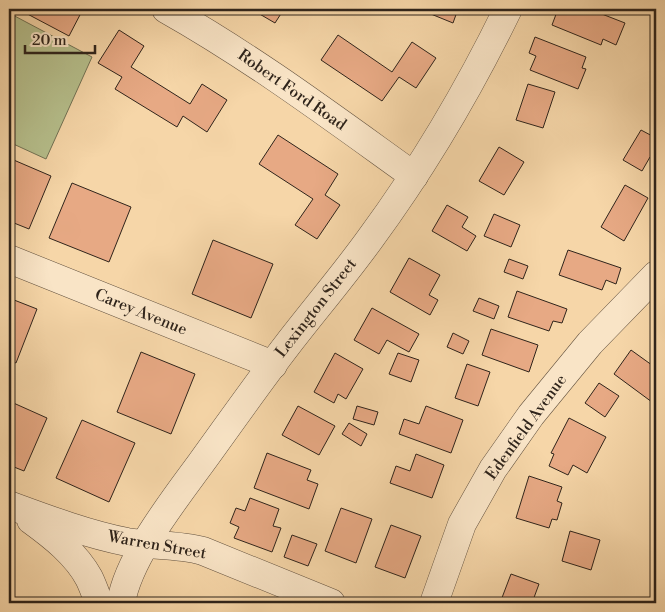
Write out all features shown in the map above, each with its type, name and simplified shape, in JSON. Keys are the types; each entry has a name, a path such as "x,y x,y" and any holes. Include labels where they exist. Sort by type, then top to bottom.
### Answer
{"street":[{"name":"Robert Ford Road","path":"166,9 206,31 414,176"},
{"name":"Lexington Street","path":"121,603 126,581 146,544 174,501 272,365 369,240 414,176 462,96 508,9"},
{"name":"Carey Avenue","path":"9,259 272,365"},
{"name":"Edenfield Avenue","path":"434,603 462,524 493,469 531,415 584,351 656,275"},
{"name":"Warren Street","path":"9,505 109,538 146,544 183,546 203,552 331,603"},
{"path":"9,505 32,520 66,549 89,578 99,603"}],"green space":[{"path":"9,13 92,57 46,159 9,142"}],"building":[{"path":"18,9 79,9 82,11 69,36"},
{"path":"251,9 284,9 275,23"},
{"path":"427,9 458,9 453,23 426,12"},
{"path":"558,9 589,9 625,23 616,45 603,39 601,45 552,25"},
{"path":"119,30 144,46 131,67 190,104 202,84 227,100 207,132 183,116 177,127 115,89 122,77 98,63"},
{"path":"338,35 392,72 412,42 436,58 416,88 399,77 382,101 321,60"},
{"path":"535,37 586,57 582,68 586,69 578,89 530,70 536,56 529,53"},
{"path":"528,84 555,92 543,128 516,120"},
{"path":"641,130 656,138 656,161 650,157 642,171 623,160"},
{"path":"278,135 338,174 325,195 340,205 317,239 295,225 313,199 259,164"},
{"path":"499,147 524,162 504,195 479,181"},
{"path":"9,158 51,176 29,229 9,221"},
{"path":"72,183 131,207 109,262 49,238"},
{"path":"625,185 648,198 624,241 601,227"},
{"path":"447,205 468,217 462,227 476,236 467,251 432,231"},
{"path":"494,214 520,225 511,247 484,236"},
{"path":"213,240 273,264 251,318 192,294"},
{"path":"568,250 621,268 616,284 606,280 602,290 559,275"},
{"path":"409,258 440,275 429,295 438,300 430,315 390,292"},
{"path":"509,259 528,266 523,279 504,272"},
{"path":"517,291 567,309 562,323 553,321 549,331 508,317"},
{"path":"9,298 37,309 16,363 9,360"},
{"path":"479,298 499,306 494,319 473,311"},
{"path":"372,308 419,334 409,352 387,340 379,354 354,340"},
{"path":"491,329 538,345 529,372 482,355"},
{"path":"453,333 469,341 463,354 447,347"},
{"path":"631,350 656,368 656,405 614,374"},
{"path":"141,352 195,374 171,434 117,412"},
{"path":"335,353 363,369 346,399 338,394 334,403 314,392"},
{"path":"398,353 419,360 411,382 389,374"},
{"path":"467,364 490,372 478,406 455,398"},
{"path":"599,383 619,396 605,417 585,403"},
{"path":"9,401 47,418 24,471 9,465"},
{"path":"298,406 335,426 319,455 282,435"},
{"path":"357,406 378,412 374,425 353,419"},
{"path":"426,406 463,420 451,453 399,434 404,419 419,424"},
{"path":"569,418 606,437 587,473 573,465 568,475 549,466 554,454 551,453"},
{"path":"82,420 135,443 109,502 56,478"},
{"path":"349,423 367,434 361,446 342,434"},
{"path":"267,453 311,470 307,480 318,484 309,509 254,488"},
{"path":"416,454 444,465 432,498 390,483 396,466 410,471"},
{"path":"529,476 562,487 557,501 562,503 557,520 552,519 549,528 516,518"},
{"path":"250,498 279,509 273,526 281,528 272,552 234,538 239,527 230,523 236,508 245,511"},
{"path":"341,508 372,519 356,563 325,551"},
{"path":"391,525 421,536 405,578 375,567"},
{"path":"570,531 600,540 591,570 562,561"},
{"path":"292,535 317,544 308,566 284,557"},
{"path":"511,574 539,584 532,603 500,603"},
{"path":"169,599 201,603 168,603"}]}
